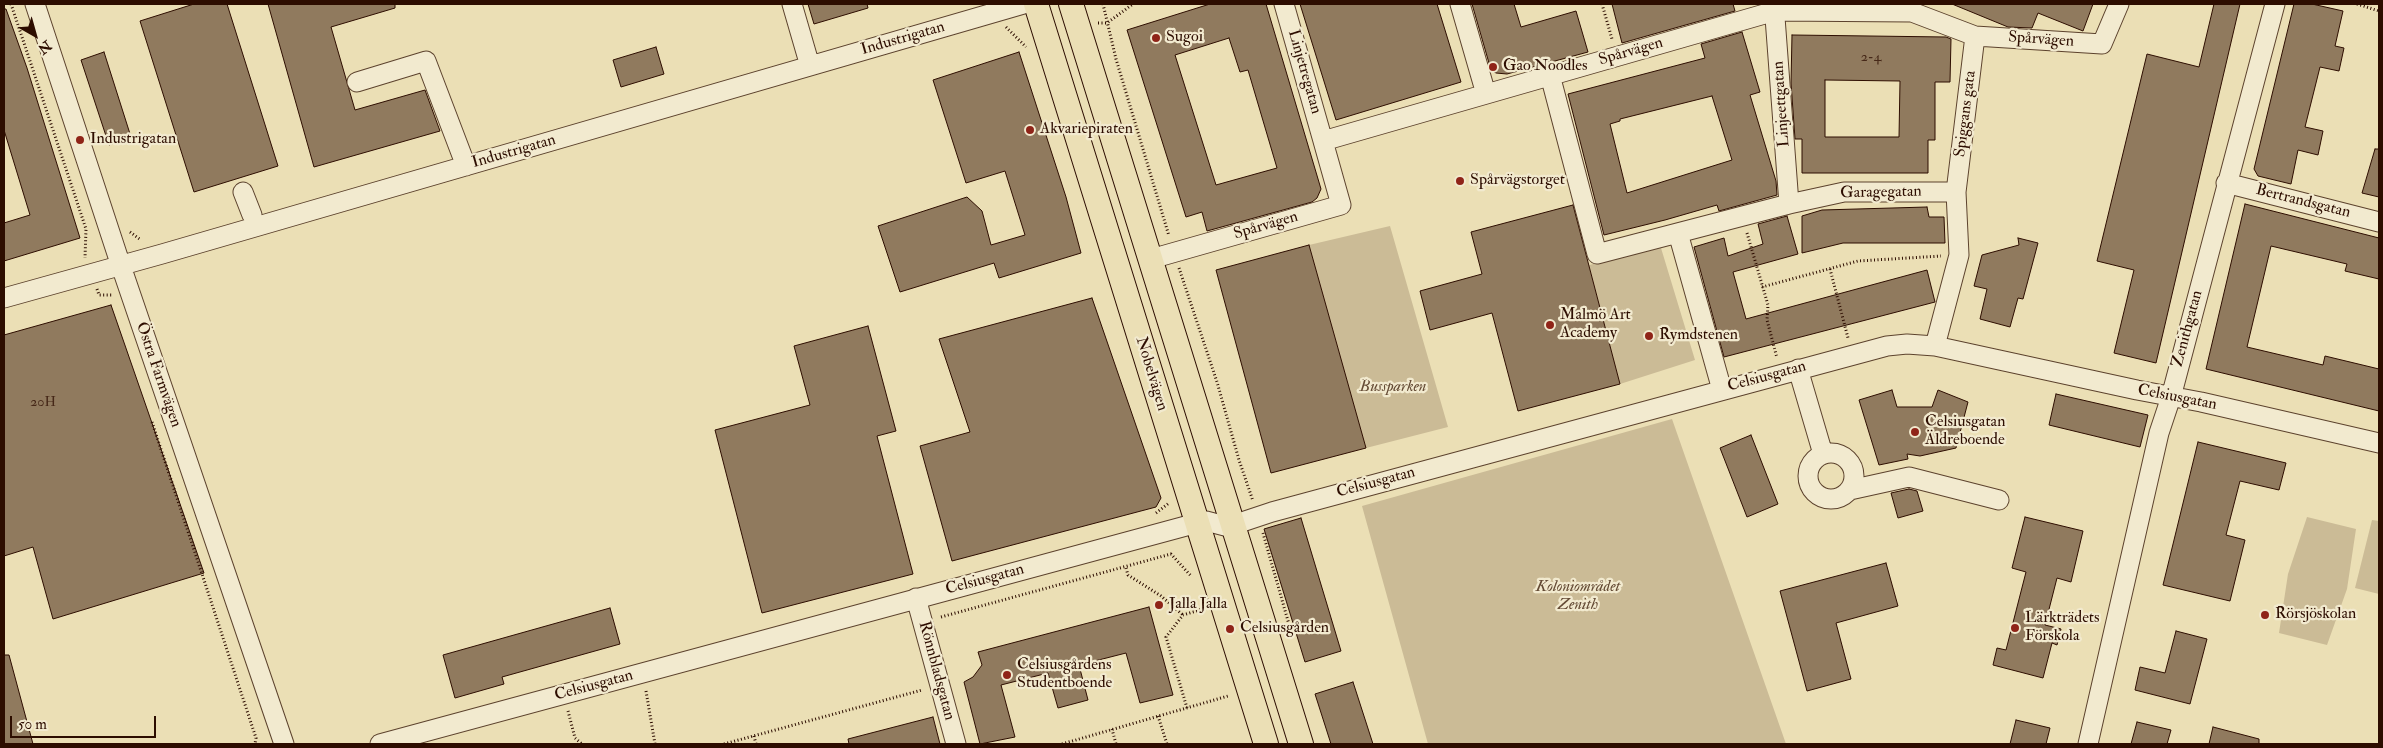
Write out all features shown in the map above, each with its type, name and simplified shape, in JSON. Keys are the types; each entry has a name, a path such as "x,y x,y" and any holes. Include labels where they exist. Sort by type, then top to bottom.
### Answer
{"main road":[{"name":"Nobelvägen","path":"1036,4 1266,744"},
{"name":"Nobelvägen","path":"1071,4 1301,744"}],"street":[{"name":"Östra Farmvägen","path":"35,4 121,266 284,744"},
{"path":"792,4 810,66"},
{"name":"Industrigatan","path":"4,298 121,266 1024,4"},
{"name":"Linjetregatan","path":"1284,4 1323,141"},
{"path":"1460,4 1486,94"},
{"name":"Spårvägen","path":"1151,260 1341,205 1323,141 1617,56 1775,7 1912,12 1975,36 2102,44 2119,4"},
{"name":"Zenithgatan","path":"2088,744 2158,438 2171,397 2226,183 2275,4"},
{"name":"Linjeettgatan","path":"1775,7 1789,204"},
{"name":"Spiggans gata","path":"1956,192 1975,36"},
{"path":"357,82 426,61 466,166"},
{"name":"Garagegatan","path":"1550,75 1597,254 1789,204 1844,192 1956,192"},
{"name":"Bertrandsgatan","path":"2226,183 2379,222"},
{"path":"243,192 252,215"},
{"path":"1935,346 1959,256 1956,192"},
{"path":"1678,233 1722,390"},
{"name":"Celsiusgatan","path":"380,744 1197,523 1206,521 1225,526 1233,525 1258,516 1887,346 1907,344 1935,346 2379,443"},
{"path":"1790,371 1823,454"},
{"path":"1838,453 1850,462 1855,476 1850,490 1844,496 1829,500 1822,498 1810,487 1808,479 1810,464 1823,454 1838,453"},
{"path":"1850,490 1909,477 1999,500"},
{"name":"Rönnbladsgatan","path":"916,598 956,744"}],"path":[{"path":"11,4 86,229 84,256"},
{"path":"1103,4 1107,23 1133,4"},
{"path":"1602,4 1617,56"},
{"path":"2357,4 2379,11"},
{"path":"1742,216 1768,305 1767,320 1790,371"},
{"path":"1762,287 1858,261 1959,256"},
{"path":"1830,269 1853,354"},
{"path":"110,296 113,304"},
{"path":"152,421 256,738 254,744"},
{"path":"922,622 1126,568 1171,554 1194,579"},
{"path":"1126,568 1128,575 1161,596 1183,615"},
{"path":"1186,708 1166,637 1183,615 1203,609"},
{"path":"642,673 655,744"},
{"path":"724,744 940,686"},
{"path":"563,694 575,738 582,744"},
{"path":"1062,744 1231,694"},
{"path":"1158,716 1167,744"},
{"path":"1112,729 1116,744"},
{"path":"754,736 756,744"}],"green space":[{"name":"Bussparken","path":"1390,226 1448,427 1366,448 1309,245"},
{"path":"1661,248 1695,360 1620,384 1589,265"},
{"name":"Koloniområdet Zenith","path":"1672,419 1786,744 1428,744 1362,506"},
{"path":"2307,517 2356,529 2347,589 2327,645 2279,633 2288,574"},
{"path":"2372,520 2379,521 2379,594 2355,588"}],"building":[{"path":"194,4 227,4 278,166 194,192 140,21"},
{"path":"268,4 395,4 395,8 331,27 355,110 425,90 440,131 314,167"},
{"path":"808,4 867,4 868,8 814,24"},
{"path":"1210,4 1266,4 1321,189 1317,198 1312,202 1207,231 1202,212 1186,217 1127,30","holes":["1229,38 1240,72 1248,70 1277,168 1216,185 1175,55"]},
{"path":"1300,4 1437,4 1461,82 1336,120"},
{"path":"1472,4 1514,4 1521,27 1576,11 1588,52 1507,74 1496,73 1491,70"},
{"path":"1612,4 1733,4 1735,11 1622,43"},
{"path":"1952,4 2093,4 2083,31 2038,13 2032,28 2008,27"},
{"path":"2214,4 2240,4 2156,363 2114,353 2134,270 2097,261 2147,54 2199,67"},
{"path":"2294,4 2312,4 2343,11 2335,46 2344,48 2339,71 2320,67 2305,127 2323,131 2318,155 2298,150 2291,184 2258,176 2254,169"},
{"path":"4,9 6,9 27,68 80,238 4,261 4,223 30,215 4,130"},
{"path":"1742,32 1760,92 1750,95 1776,181 1777,195 1719,211 1717,205 1604,235 1568,94 1705,58 1701,44","holes":["1712,96 1732,160 1627,193 1610,124 1620,121 1620,119"]},
{"path":"1792,35 1946,37 1951,39 1950,82 1935,82 1935,140 1928,140 1928,173 1802,173 1802,139 1795,139 1791,83","holes":["1825,80 1900,81 1899,137 1825,137"]},
{"path":"656,47 664,74 621,87 613,60"},
{"path":"104,52 131,137 109,145 81,60"},
{"path":"1019,52 1066,197 1081,253 999,278 994,263 900,292 878,226 967,197 982,211 991,245 1025,235 1005,171 966,183 933,80"},
{"path":"2375,149 2379,149 2379,197 2362,193"},
{"path":"2245,204 2379,238 2379,279 2345,271 2347,264 2271,246 2247,347 2323,365 2325,356 2379,369 2379,411 2206,369"},
{"name":"Malmö Art Academy","path":"1573,205 1620,384 1518,411 1492,313 1430,330 1420,291 1482,274 1471,232"},
{"path":"1927,207 1929,217 1944,217 1945,243 1843,243 1802,253 1802,216 1822,210"},
{"path":"1787,216 1798,254 1733,272 1746,319 1927,270 1935,302 1724,357 1694,247 1724,238 1728,256 1763,244 1758,224"},
{"path":"2018,238 2038,243 2023,299 2018,298 2010,327 1980,319 1987,289 1974,286 1982,255 2019,245"},
{"path":"1309,245 1366,448 1271,473 1216,270"},
{"path":"1092,298 1161,498 1156,507 952,561 920,446 970,432 939,339"},
{"path":"111,305 204,573 53,619 33,547 4,556 4,335"},
{"path":"868,326 896,431 877,436 913,574 762,613 715,430 810,405 794,346"},
{"name":"Celsiusgatan Äldreboende","path":"1892,390 1897,407 1932,407 1938,390 1968,402 1956,448 1920,456 1907,454 1908,459 1879,465 1859,400"},
{"path":"2056,394 2148,415 2140,447 2049,425"},
{"path":"1751,435 1778,504 1747,517 1720,448"},
{"path":"2198,442 2286,463 2279,490 2240,481 2226,535 2245,540 2230,601 2163,585"},
{"path":"1909,489 1917,491 1923,511 1898,518 1891,493"},
{"path":"2025,517 2083,531 2071,582 2057,578 2045,625 2061,629 2057,645 2052,643 2043,678 1993,665 1997,648 2006,650 2026,572 2012,568"},
{"path":"1301,518 1341,651 1305,662 1264,529"},
{"path":"1886,563 1898,606 1836,623 1851,679 1807,691 1780,591"},
{"name":"Celsiusgårdens Studentboende","path":"1149,607 1173,695 1140,703 1126,653 1079,665 1088,700 1058,708 1048,673 1001,685 1015,737 980,744 964,682 973,677 982,665 978,652"},
{"path":"610,608 620,644 502,677 504,684 455,698 443,655"},
{"path":"2176,631 2207,639 2190,704 2135,690 2140,667 2165,673"},
{"path":"4,655 9,655 33,744 4,744"},
{"path":"1353,682 1373,744 1331,744 1315,694"},
{"path":"933,717 940,744 849,744 848,739"},
{"path":"2016,720 2050,728 2046,744 2010,744"},
{"path":"2137,722 2171,730 2167,744 2131,744"},
{"path":"2213,727 2259,739 2259,744 2209,744"}],"place":[{"name":"Sugoi","path":"1156,38"},
{"name":"Gao Noodles","path":"1493,67"},
{"name":"Akvariepiraten","path":"1030,130"},
{"name":"Industrigatan","path":"80,140"},
{"name":"Spårvägstorget","path":"1460,181"},
{"name":"Malmö Art Academy","path":"1550,325"},
{"name":"Rymdstenen","path":"1649,336"},
{"name":"Celsiusgatan Äldreboende","path":"1915,432"},
{"name":"Jalla Jalla","path":"1159,605"},
{"name":"Rörsjöskolan","path":"2265,615"},
{"name":"Lärkträdets Förskola","path":"2015,628"},
{"name":"Celsiusgården","path":"1230,629"},
{"name":"Celsiusgårdens Studentboende","path":"1007,675"}]}
